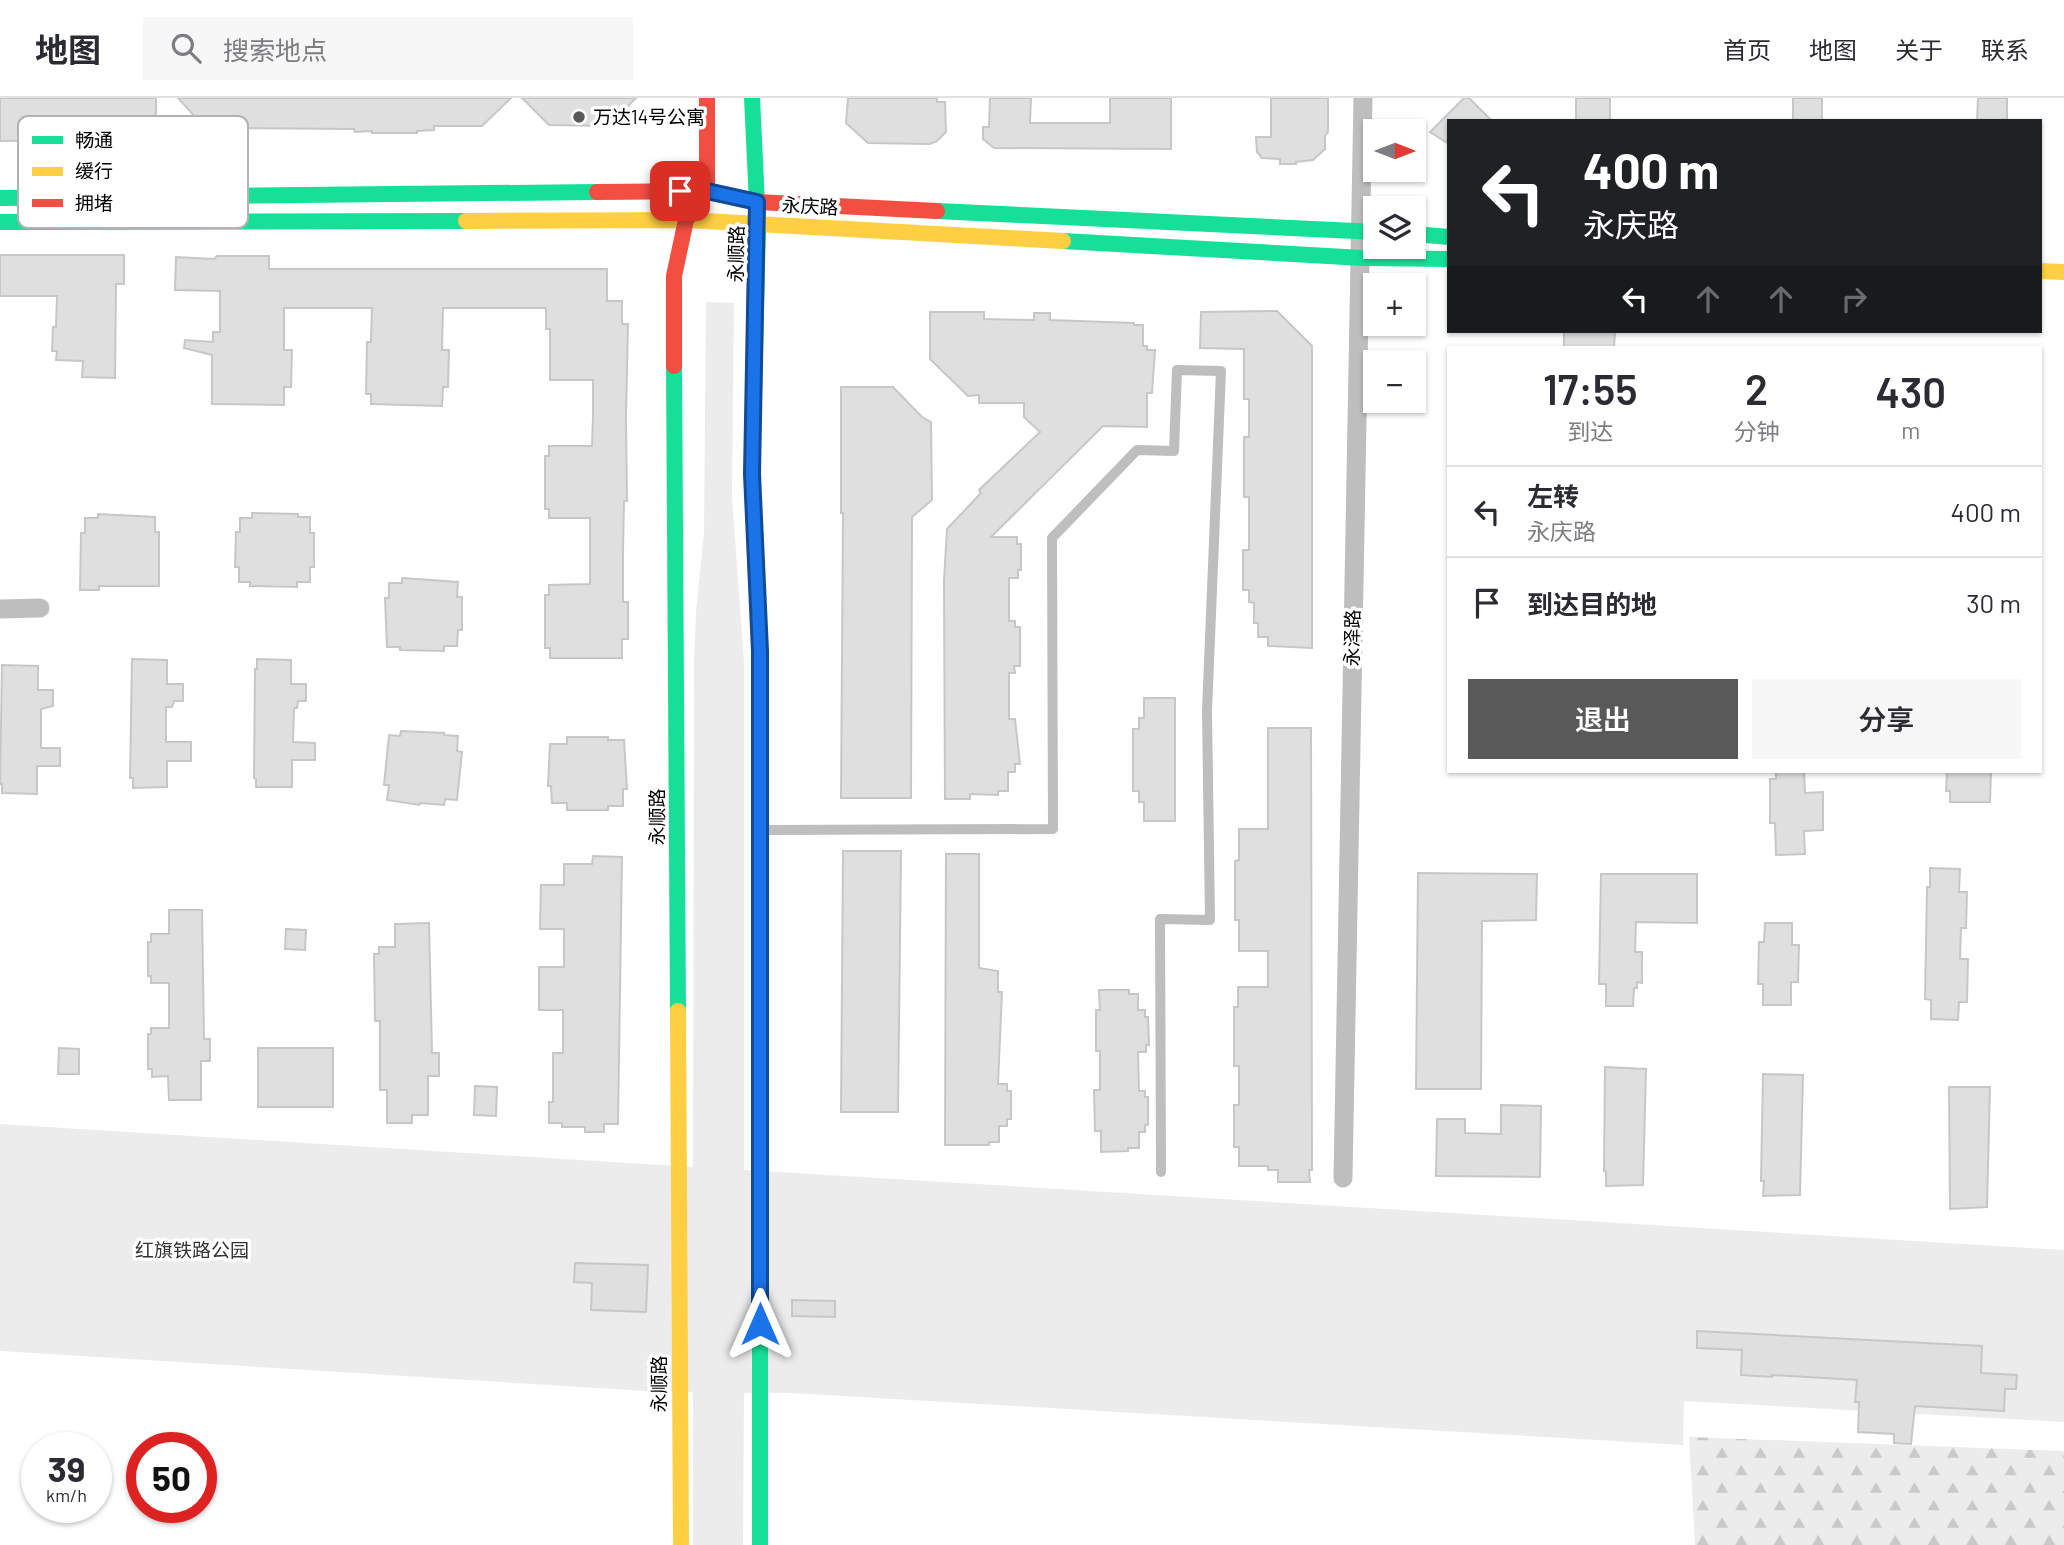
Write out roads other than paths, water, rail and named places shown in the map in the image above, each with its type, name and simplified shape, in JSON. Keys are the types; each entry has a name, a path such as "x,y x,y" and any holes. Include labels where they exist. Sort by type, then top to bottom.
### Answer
{"main road":[{"path":"707,98 707,191"},
{"name":"永顺路","path":"752,98 758,224 752,474 760,651 760,1545"},
{"name":"永庆路","path":"248,196 707,191 757,202 1363,231"},
{"name":"永顺路","path":"681,1545 674,276 686,220 707,191"},
{"name":"永庆路","path":"0,198 18,198"},
{"name":"永庆路","path":"248,221 686,220 1359,258 1447,259"},
{"name":"永庆路","path":"0,222 18,222"},
{"path":"1426,235 1447,237"},
{"path":"2042,271 2064,272"}],"street":[{"name":"永泽路","path":"1363,98 1366,196"},
{"name":"永泽路","path":"1343,1178 1359,258 1363,244"},
{"path":"0,609 40,608"}],"lane":[{"path":"759,830 1053,829 1052,538 1137,450 1174,451 1177,370 1221,371 1207,711 1210,920 1160,919 1161,1172"}],"place":[{"name":"万达14号公寓","path":"579,117"}],"park label":[{"name":"红旗铁路公园","path":"192,1250"}]}
